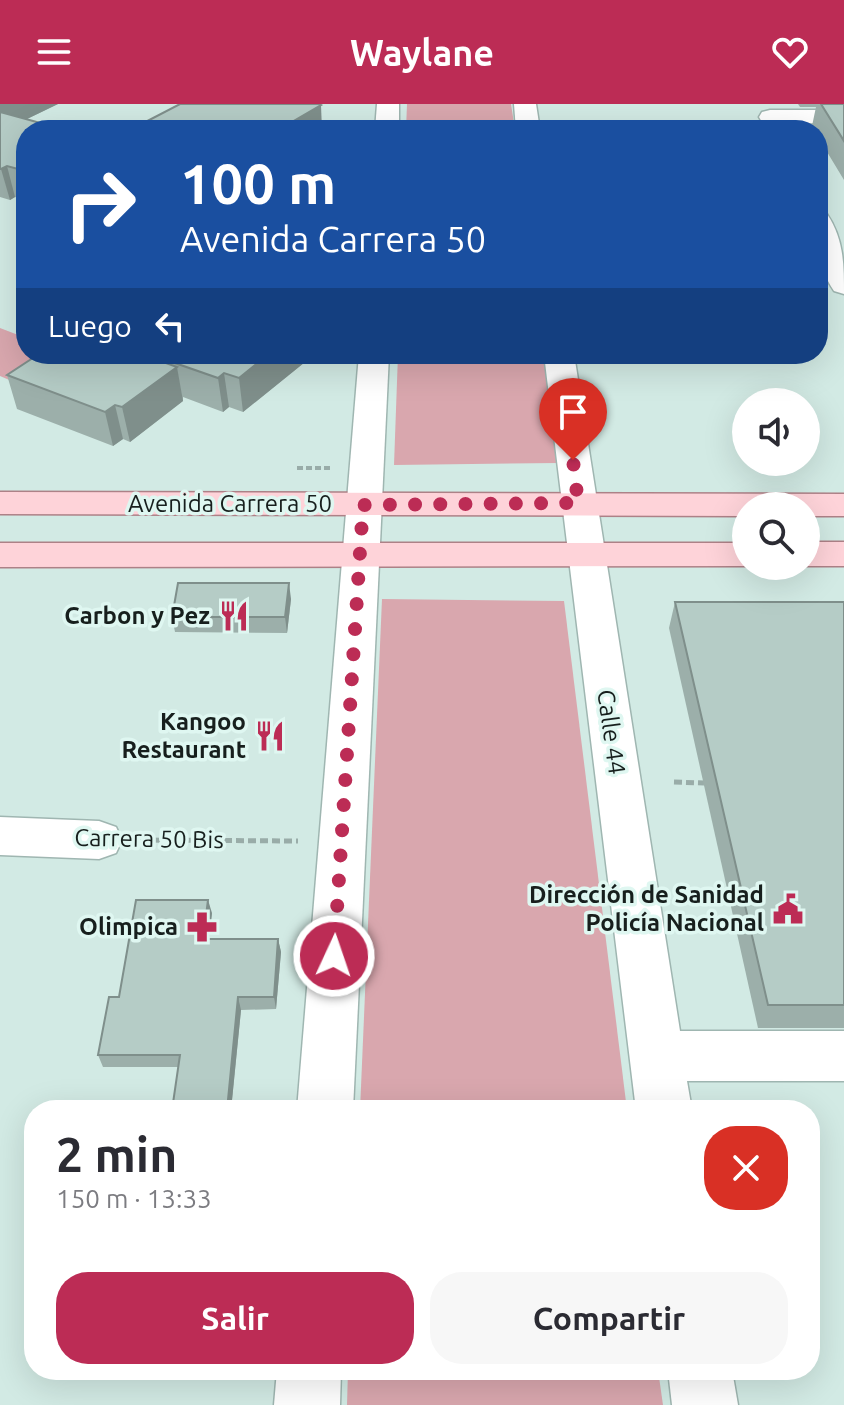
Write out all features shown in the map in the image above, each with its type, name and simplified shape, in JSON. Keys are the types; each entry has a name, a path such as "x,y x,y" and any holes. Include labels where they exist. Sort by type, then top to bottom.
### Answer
{"main road":[{"name":"Avenida Carrera 50","path":"0,503 844,505"},
{"path":"820,554 844,554"},
{"path":"0,555 732,555"}],"street":[{"path":"770,117 844,117"},
{"path":"828,246 844,285"},
{"path":"326,1100 373,364"},
{"name":"Calle 44","path":"560,364 663,1100"},
{"name":"Carrera 50 Bis","path":"0,836 99,840"},
{"path":"656,1056 844,1056"},
{"path":"307,1405 308,1380"},
{"path":"701,1380 705,1405"}],"path":[{"path":"674,782 704,783"},
{"name":"Carrera 50 Bis","path":"99,840 298,841"}],"shaded area":[{"path":"407,104 511,104 513,120 406,120"},
{"path":"0,328 16,334 16,364 51,364 21,385 0,376"},
{"path":"398,364 544,364 558,463 394,465"},
{"path":"382,599 564,601 626,1100 360,1100"},
{"path":"348,1380 659,1380 663,1405 347,1405"}],"building":[{"path":"180,104 321,105 295,120 149,120"},
{"path":"821,104 844,104 844,141"},
{"path":"0,112 29,120 16,120 16,168 7,166 0,169"},
{"path":"24,364 169,364 177,367 122,407 115,405 105,412 7,375"},
{"path":"178,364 256,364 239,378 224,373 218,378"},
{"path":"178,583 289,583 285,617 172,617"},
{"name":"Dirección de Sanidad Policía Nacional","path":"675,602 844,602 844,1005 768,1005"},
{"path":"136,900 208,900 203,939 278,939 274,997 238,997 228,1100 173,1100 180,1055 98,1055 109,997 119,997"}],"place":[{"name":"Carbon y Pez","path":"234,616"},
{"name":"Kangoo Restaurant","path":"270,736"},
{"name":"Dirección de Sanidad Policía Nacional","path":"788,909"},
{"name":"Olimpica","path":"202,927"}],"route":[{"path":"334,956 363,505 578,503 573,460"}]}
